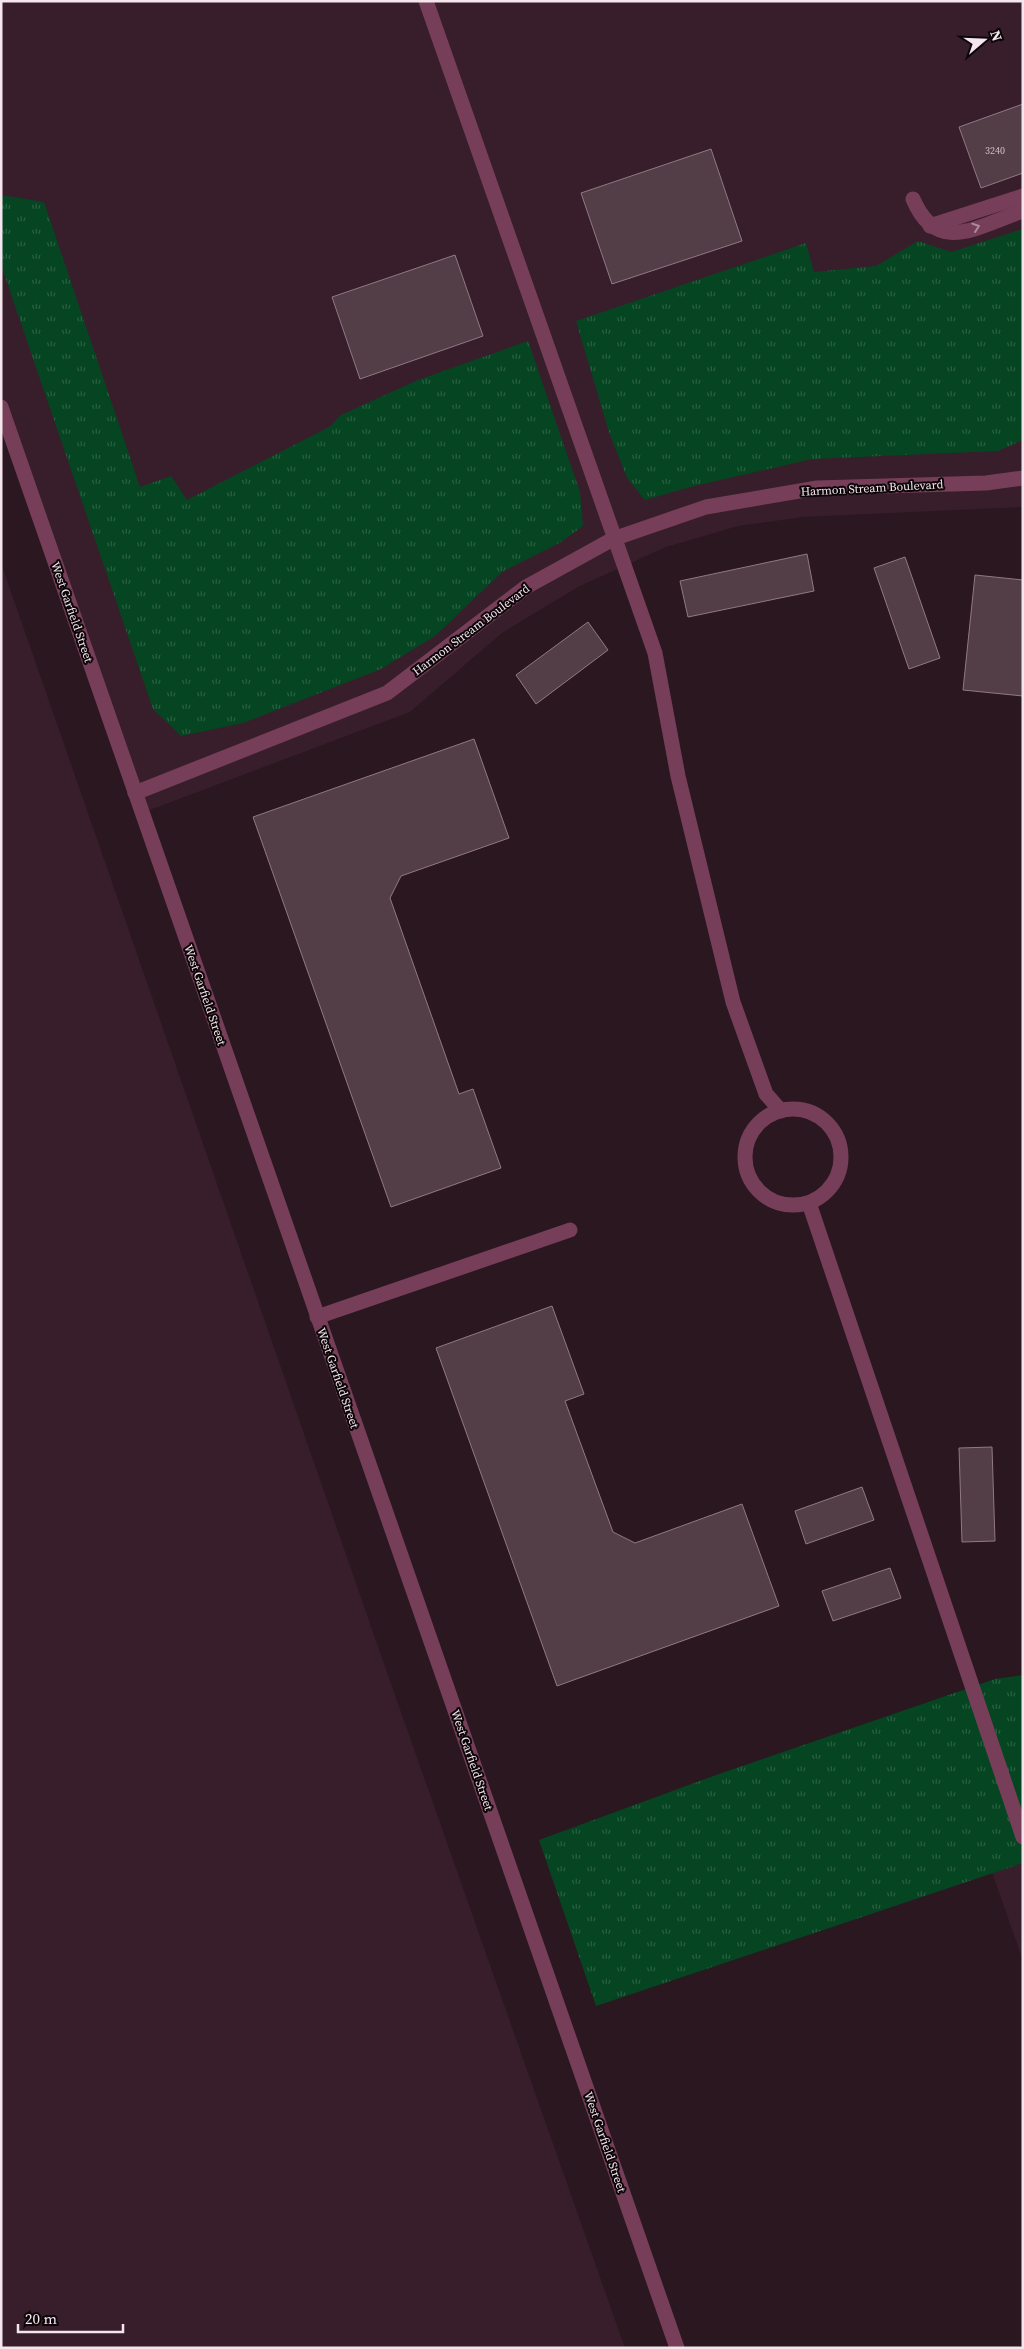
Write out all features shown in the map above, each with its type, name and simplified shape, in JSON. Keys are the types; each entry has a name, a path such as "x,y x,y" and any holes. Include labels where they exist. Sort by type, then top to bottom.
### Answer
{"street":[{"path":"426,1 613,539 655,652 678,776 733,1002 766,1094 780,1110"},
{"path":"930,226 1023,196"},
{"path":"913,199 920,215 930,226 946,234 963,232 1023,211"},
{"name":"West Garfield Street","path":"1,407 677,2348"},
{"name":"Harmon Stream Boulevard","path":"135,793 387,693 526,587 613,539 706,507 817,488 986,483 1023,478"},
{"path":"795,1109 810,1112 824,1121 835,1134 841,1149 840,1166 835,1182 824,1194 809,1203 793,1205 776,1202 763,1195 753,1184 746,1170 745,1155 748,1140 755,1127 766,1117 780,1110 795,1109"},
{"path":"809,1203 1023,1837"},
{"path":"317,1317 570,1230"}],"shaded area":[{"path":"1,1 1023,1 1023,507 803,517 738,526 666,547 578,587 502,633 410,712 142,813 1,407"},
{"path":"1,563 389,1678 625,2348 1,2348"},
{"path":"1023,1863 1023,1961 992,1872"}],"green space":[{"path":"1,195 44,202 140,487 171,476 187,500 331,426 341,415 418,380 528,341 580,492 583,526 561,542 502,572 435,636 381,669 243,723 181,736 153,709 1,265"},
{"path":"1023,229 1023,440 998,451 812,459 694,486 645,500 627,478 609,432 576,321 806,243 814,272 876,266 918,241 951,252"},
{"path":"1023,1675 1023,1863 596,2006 539,1840 716,1775 995,1679"}],"building":[{"path":"1023,104 1023,173 981,188 959,127"},
{"path":"711,149 742,241 612,284 581,193"},
{"path":"455,255 483,336 360,379 332,297"},
{"path":"807,554 814,591 688,617 680,581"},
{"path":"905,557 940,658 909,669 874,568"},
{"path":"975,575 1023,580 1023,696 963,690"},
{"path":"588,622 608,650 536,704 516,675"},
{"path":"474,739 509,838 401,876 390,898 459,1094 473,1089 501,1168 391,1207 253,817"},
{"path":"552,1306 584,1394 565,1401 613,1532 635,1543 742,1504 779,1606 557,1686 436,1348"},
{"path":"992,1447 995,1541 962,1542 959,1448"},
{"path":"862,1487 874,1520 806,1544 795,1511"},
{"path":"890,1568 901,1598 833,1621 822,1591"}]}
